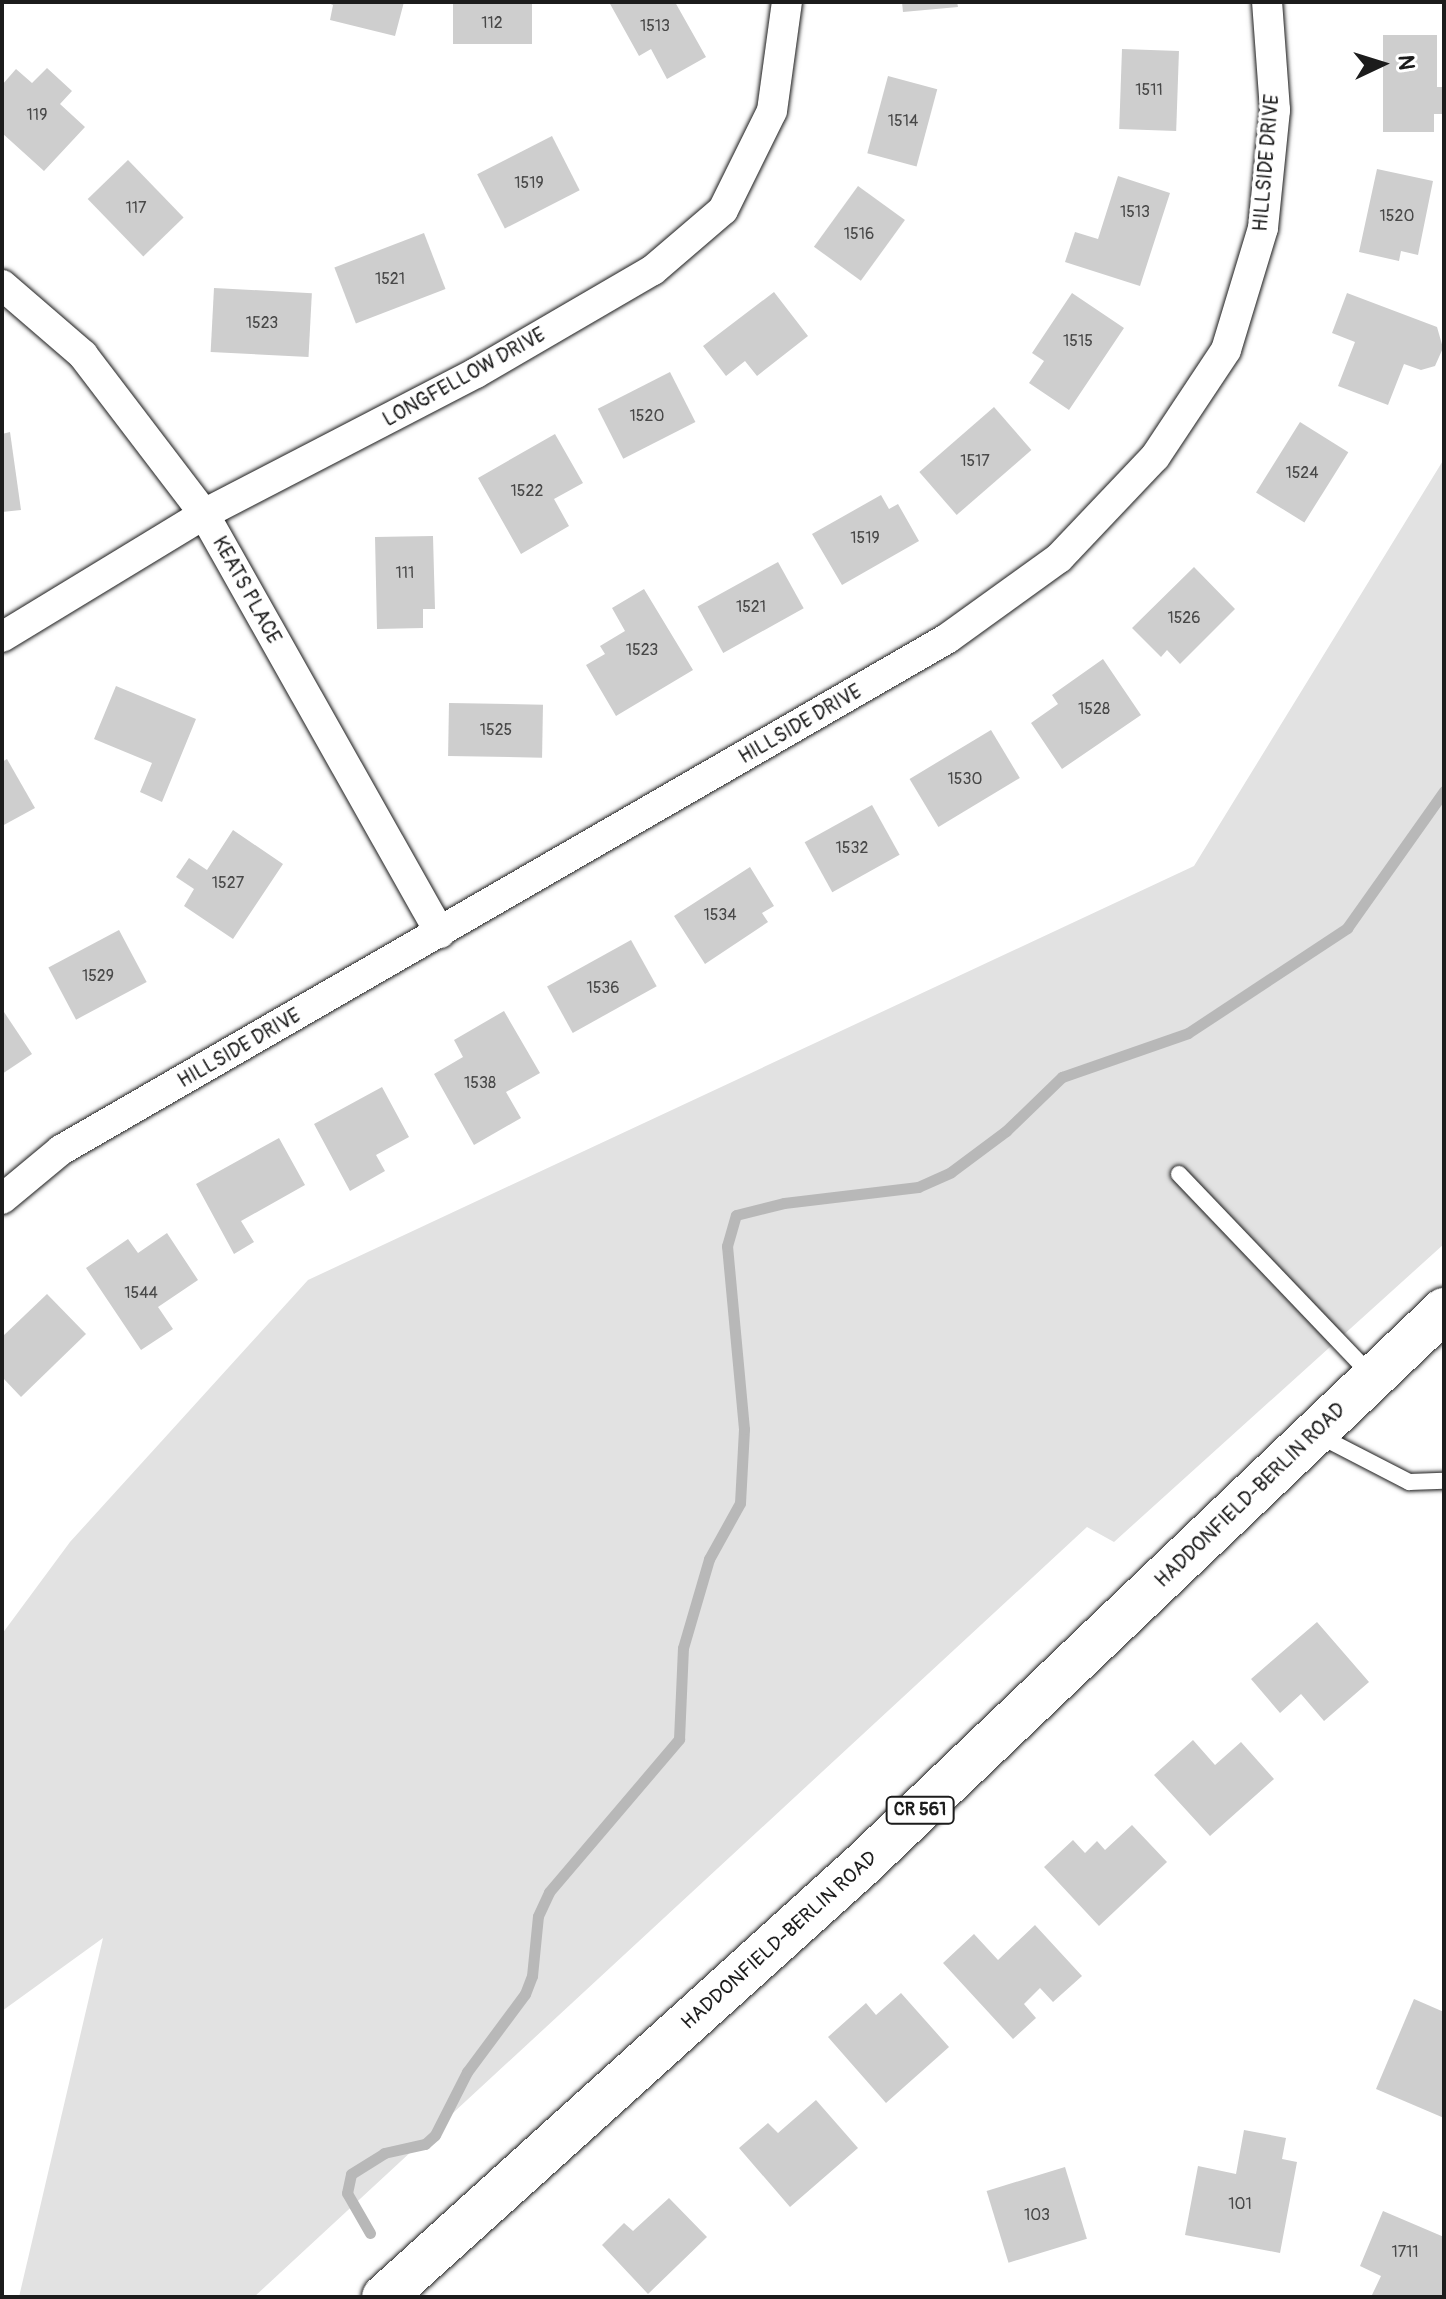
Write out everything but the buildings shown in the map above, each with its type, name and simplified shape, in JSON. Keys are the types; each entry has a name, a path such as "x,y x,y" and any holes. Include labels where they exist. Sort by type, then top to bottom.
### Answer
{"main road":[{"name":"HADDONFIELD-BERLIN ROAD","path":"384,2297 861,1866 1444,1312"}],"street":[{"name":"LONGFELLOW DRIVE","path":"2,637 204,514 476,373 639,278 723,210 772,111 787,2"},
{"name":"HILLSIDE DRIVE","path":"2,1199 61,1150 948,638 1059,558 1155,457 1226,350 1263,228 1275,110 1267,2"},
{"name":"KEATS PLACE","path":"2,285 83,355 204,514 440,933"}],"lane":[{"path":"1179,1174 1373,1377"},
{"path":"1315,1433 1409,1482 1444,1480"}],"shaded area":[{"path":"1444,459 1444,1244 1114,1542 1087,1527 254,2297 19,2297 103,1938 2,2011 2,1634 70,1542 308,1280 1194,866"}],"waterway":[{"path":"370,2233 347,2193 351,2174 384,2153 425,2144 435,2135 467,2072 525,1994 532,1976 538,1916 549,1892 679,1739 683,1648 709,1559 740,1503 744,1429 727,1246 736,1215 784,1203 918,1187 951,1172 1006,1131 1062,1077 1188,1033 1347,928 1444,791"}]}
